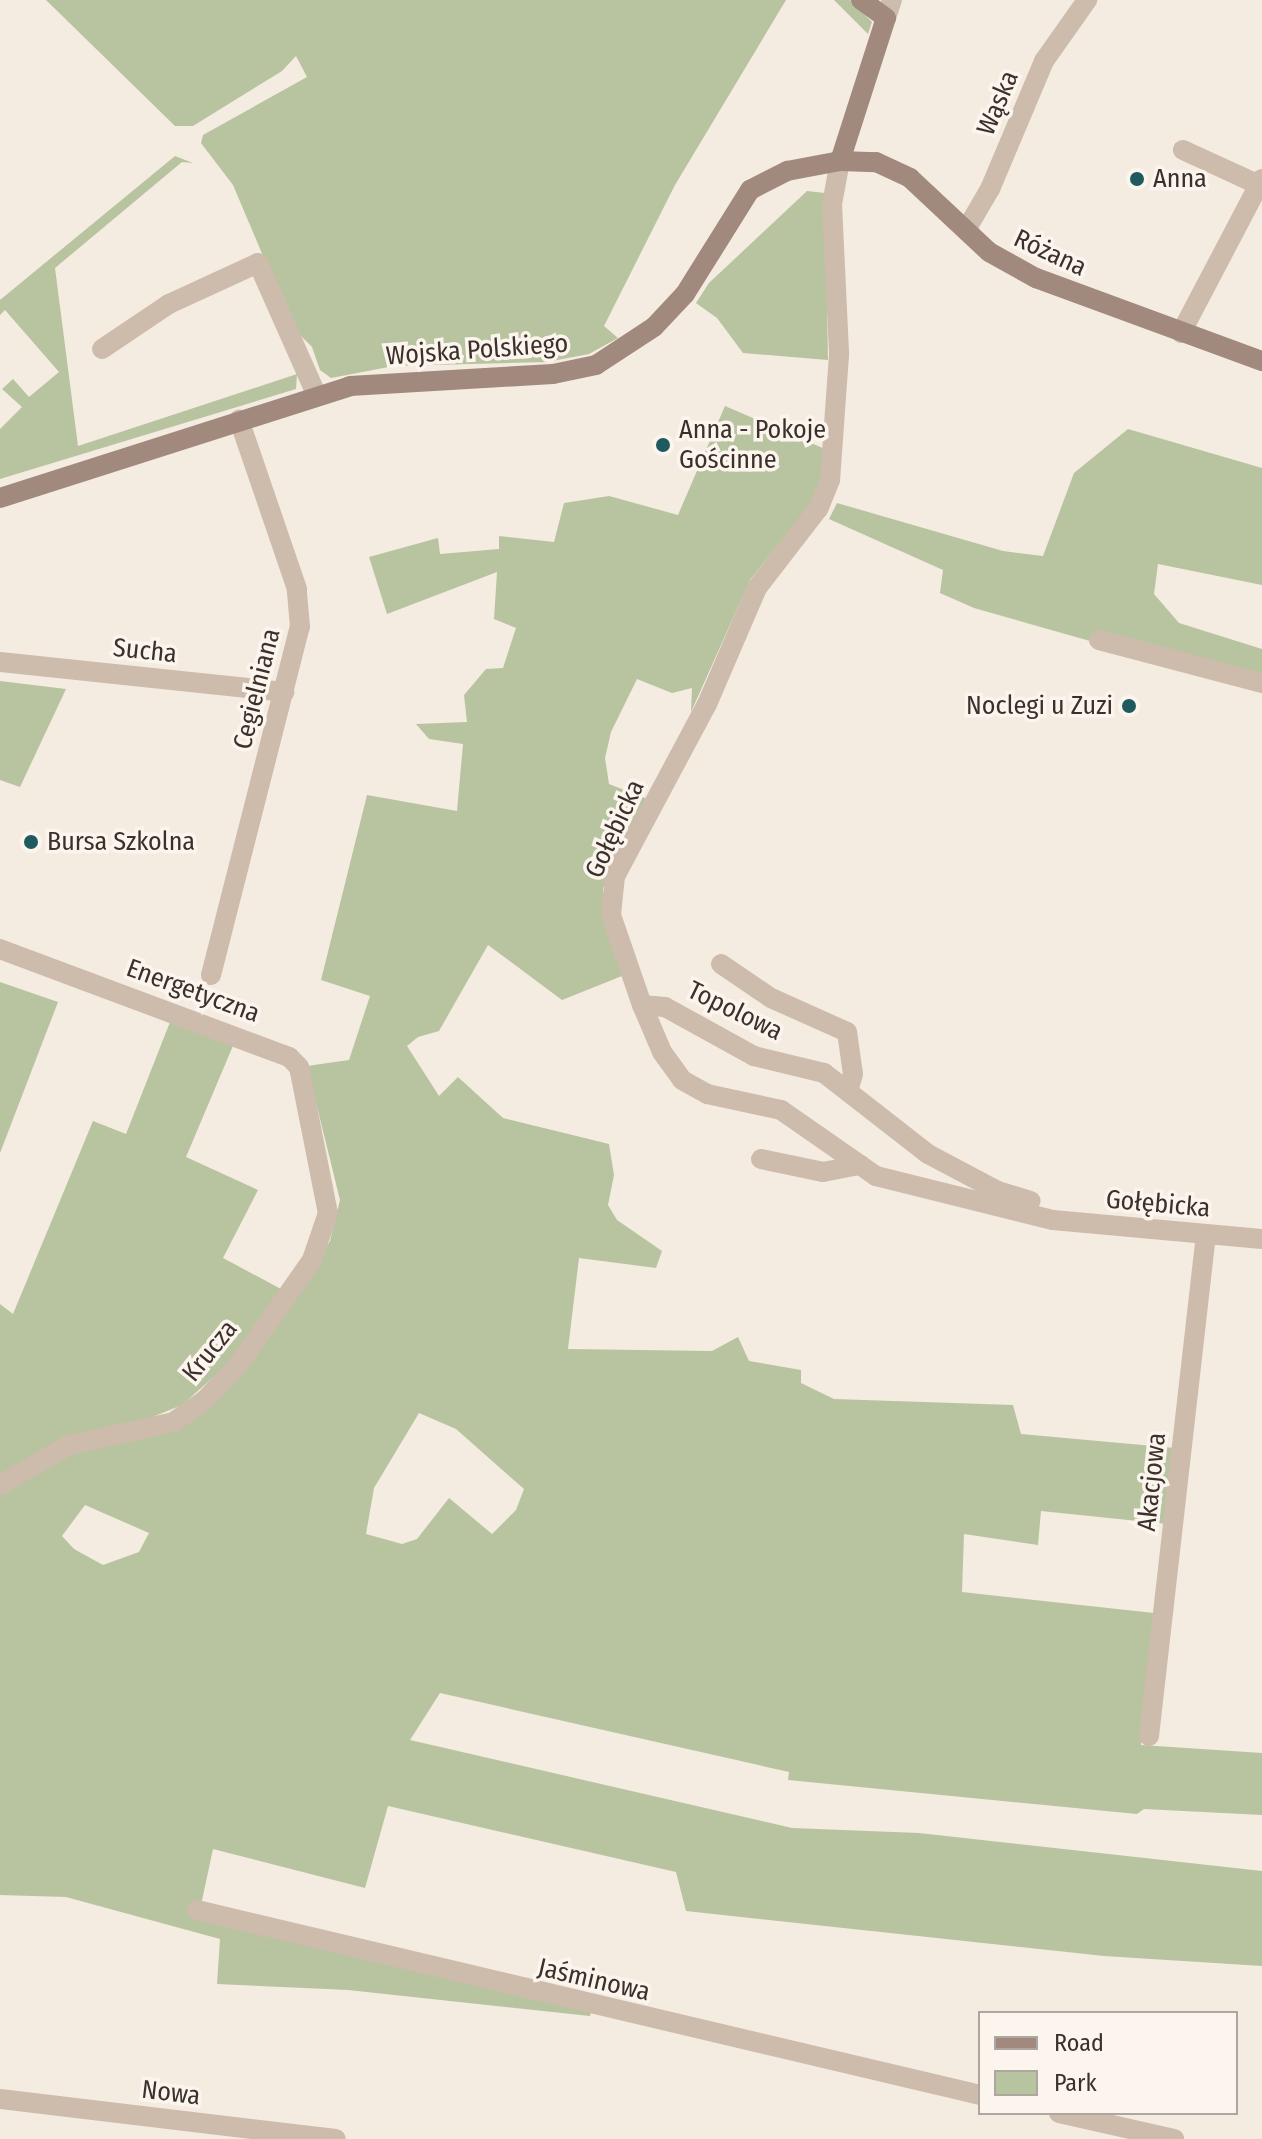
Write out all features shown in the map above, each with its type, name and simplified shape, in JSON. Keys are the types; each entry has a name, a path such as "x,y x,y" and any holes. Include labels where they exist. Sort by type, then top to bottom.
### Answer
{"street":[{"path":"840,161 889,9 861,0"},
{"name":"Wąska","path":"966,230 990,189 1044,61 1087,0"},
{"path":"1181,333 1260,182 1183,150"},
{"name":"Różana","path":"840,161 876,162 910,178 989,252 1036,278 1262,361"},
{"name":"Wojska Polskiego","path":"0,498 239,420 376,382 553,374 596,365 666,315 695,279 750,190 787,171 840,161"},
{"name":"Gołębicka","path":"840,161 832,204 839,355 830,480 818,509 757,588 707,704 615,876 611,915 642,1005 662,1052 682,1080 707,1094 781,1110 876,1176 1053,1220 1262,1239"},
{"path":"102,349 169,304 258,263 317,396"},
{"name":"Cegielniana","path":"211,975 284,692 300,607 239,420"},
{"path":"1099,640 1262,683"},
{"name":"Sucha","path":"0,662 284,692"},
{"name":"Energetyczna","path":"0,949 289,1057 299,1067 313,1134"},
{"name":"Topolowa","path":"721,964 771,998 847,1032 853,1074 849,1088"},
{"name":"Topolowa","path":"642,1005 665,1007 754,1056 824,1073 849,1088 928,1154 998,1191 1119,1226"},
{"name":"Krucza","path":"0,1485 69,1445 174,1422 226,1380 321,1244 328,1196 313,1134"},
{"path":"761,1159 823,1172 860,1165"},
{"name":"Akacjowa","path":"1149,1736 1206,1234"},
{"name":"Jaśminowa","path":"197,1910 978,2095"},
{"name":"Nowa","path":"0,2099 336,2139"},
{"path":"1068,2115 1174,2139"}],"green space":[{"path":"46,0 786,0 675,185 604,326 618,338 589,354 547,362 394,366 331,378 320,370 312,347 294,329 233,185 201,143 203,135 307,77 296,56 282,71 193,126 175,126"},
{"path":"834,0 850,0 872,22 868,34"},
{"path":"175,156 193,163 182,162 55,268 78,446 297,374 296,389 0,479 0,429 22,407 2,389 13,379 29,397 59,372 5,310 0,315 0,300"},
{"path":"807,191 825,193 828,360 743,353 717,318 696,303 709,283"},
{"path":"725,406 825,449 821,481 813,501 750,580 691,712 692,688 672,693 637,679 611,732 605,758 609,784 650,800 603,888 603,912 622,976 562,1000 488,945 439,1031 418,1037 407,1046 439,1096 458,1077 503,1118 609,1144 614,1175 608,1205 617,1220 662,1251 656,1268 579,1258 568,1349 712,1351 738,1337 749,1361 801,1370 801,1383 834,1399 1013,1405 1021,1434 1175,1448 1167,1524 1041,1511 1038,1545 964,1534 962,1592 1154,1613 1141,1745 1262,1753 1262,1815 1144,1809 1137,1814 788,1780 789,1772 440,1693 410,1740 792,1828 919,1833 1262,1871 1262,1966 1104,1956 686,1911 676,1872 388,1806 365,1888 213,1849 201,1905 594,2001 590,2016 348,1990 217,1984 220,1939 66,1897 0,1895 0,1491 68,1450 169,1431 315,1266 330,1241 340,1200 307,1066 349,1060 370,996 321,980 367,795 457,811 463,744 429,739 416,724 467,722 464,695 486,669 503,668 516,628 494,619 497,572 387,614 369,557 438,538 440,554 499,549 499,536 554,542 564,503 609,496 678,515","holes":["419,1413 456,1429 524,1489 516,1510 492,1534 449,1498 417,1539 402,1544 366,1534 374,1488","85,1505 149,1533 139,1552 103,1565 74,1549 62,1536"]},
{"path":"1128,429 1262,468 1262,585 1158,564 1154,594 1179,623 1262,649 1262,677 1096,631 1090,641 974,608 940,593 943,570 829,519 837,503 1003,551 1043,556 1074,473"},
{"path":"0,681 66,689 20,787 0,780"},
{"path":"0,982 58,1002 0,1153"},
{"path":"172,1017 235,1041 186,1157 258,1190 223,1258 281,1289 235,1358 182,1405 0,1479 0,1304 13,1314 93,1121 126,1134"}],"place":[{"name":"Anna","path":"1137,179"},
{"name":"Anna - Pokoje Gościnne","path":"663,445"},
{"name":"Noclegi u Zuzi","path":"1129,706"},
{"name":"Bursa Szkolna","path":"31,842"}]}
